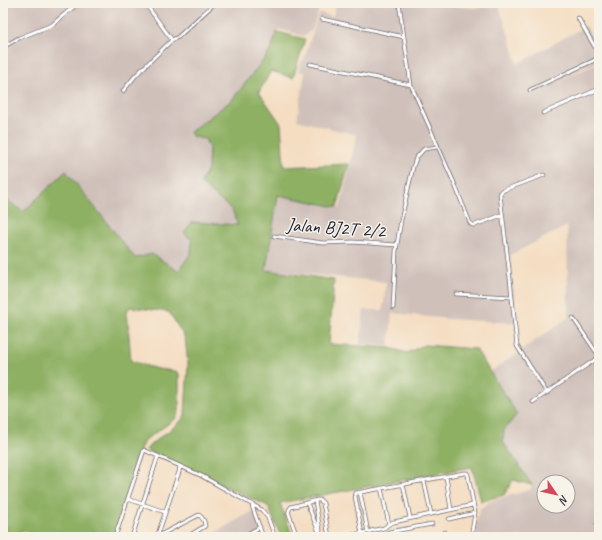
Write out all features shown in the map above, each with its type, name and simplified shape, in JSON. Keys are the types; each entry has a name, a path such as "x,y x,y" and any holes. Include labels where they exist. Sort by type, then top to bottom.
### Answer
{"street":[{"path":"3,47 19,38 52,25 78,3"},
{"path":"145,3 172,40"},
{"path":"123,91 136,75 172,40 178,37 215,3"},
{"path":"398,3 411,85 470,223 475,226 502,214"},
{"path":"578,18 599,54"},
{"path":"322,19 404,37"},
{"path":"530,90 599,58"},
{"path":"310,64 411,85"},
{"path":"543,113 599,89"},
{"path":"393,308 397,245 404,206 416,158 424,149 438,147"},
{"path":"544,175 501,192 500,200 512,297 516,346 547,393"},
{"name":"Jalan BJ2T 2/2","path":"274,236 323,243 353,242 397,245"},
{"path":"456,294 512,297"},
{"path":"533,402 599,356 573,318"},
{"path":"115,537 144,450 202,476 262,510 268,518 275,537"},
{"path":"132,537 158,456"},
{"path":"157,537 180,466"},
{"path":"362,534 355,496 356,493 467,473 475,513 471,537"},
{"path":"446,476 452,510"},
{"path":"424,480 431,514"},
{"path":"403,484 410,518"},
{"path":"381,488 389,524"},
{"path":"360,492 368,532"},
{"path":"128,499 165,512"},
{"path":"297,537 288,512 291,507 320,500 323,503 329,537"},
{"path":"315,501 321,537"},
{"path":"251,503 263,537"},
{"path":"307,503 321,537"},
{"path":"344,537 384,528 389,524 410,518 474,505"},
{"path":"449,519 475,513"},
{"path":"157,537 199,515 202,517 205,526 187,537"},
{"path":"381,537 388,532 432,524"},
{"path":"242,537 260,527"},
{"path":"444,537 445,532"}],"shaded area":[{"path":"3,3 321,3 312,30 304,36 278,29 271,50 232,100 190,132 193,137 205,139 209,147 208,169 200,183 233,210 238,226 192,240 191,253 178,271 152,254 135,258 66,171 23,212 3,197"},
{"path":"336,3 420,3 473,8 499,6 517,64 586,26 599,48 599,61 554,82 599,63 598,537 474,537 480,509 490,501 530,490 532,485 503,442 504,430 517,414 490,372 568,318 567,202 567,226 510,255 517,323 449,319 392,313 389,346 360,344 364,310 383,310 386,282 267,270 278,194 340,208 357,135 297,120 305,73 299,71 320,13 333,16"},
{"path":"255,510 265,537 207,537"}],"green space":[{"path":"277,32 305,39 293,78 271,71 259,92 281,124 284,167 349,164 337,207 278,195 266,270 334,280 329,344 390,348 407,353 424,345 476,349 517,414 504,430 503,442 532,485 513,480 504,495 481,501 472,467 280,503 293,537 281,537 268,506 146,450 156,440 177,425 185,415 188,364 185,338 169,312 131,307 127,311 131,361 157,369 176,371 179,374 179,411 175,419 145,440 141,447 113,537 43,537 22,530 19,537 3,537 3,197 23,212 66,171 135,258 152,254 178,271 191,253 192,240 184,233 192,222 238,225 232,210 200,183 208,169 209,147 205,139 193,137 190,132 232,100 271,50"}]}
